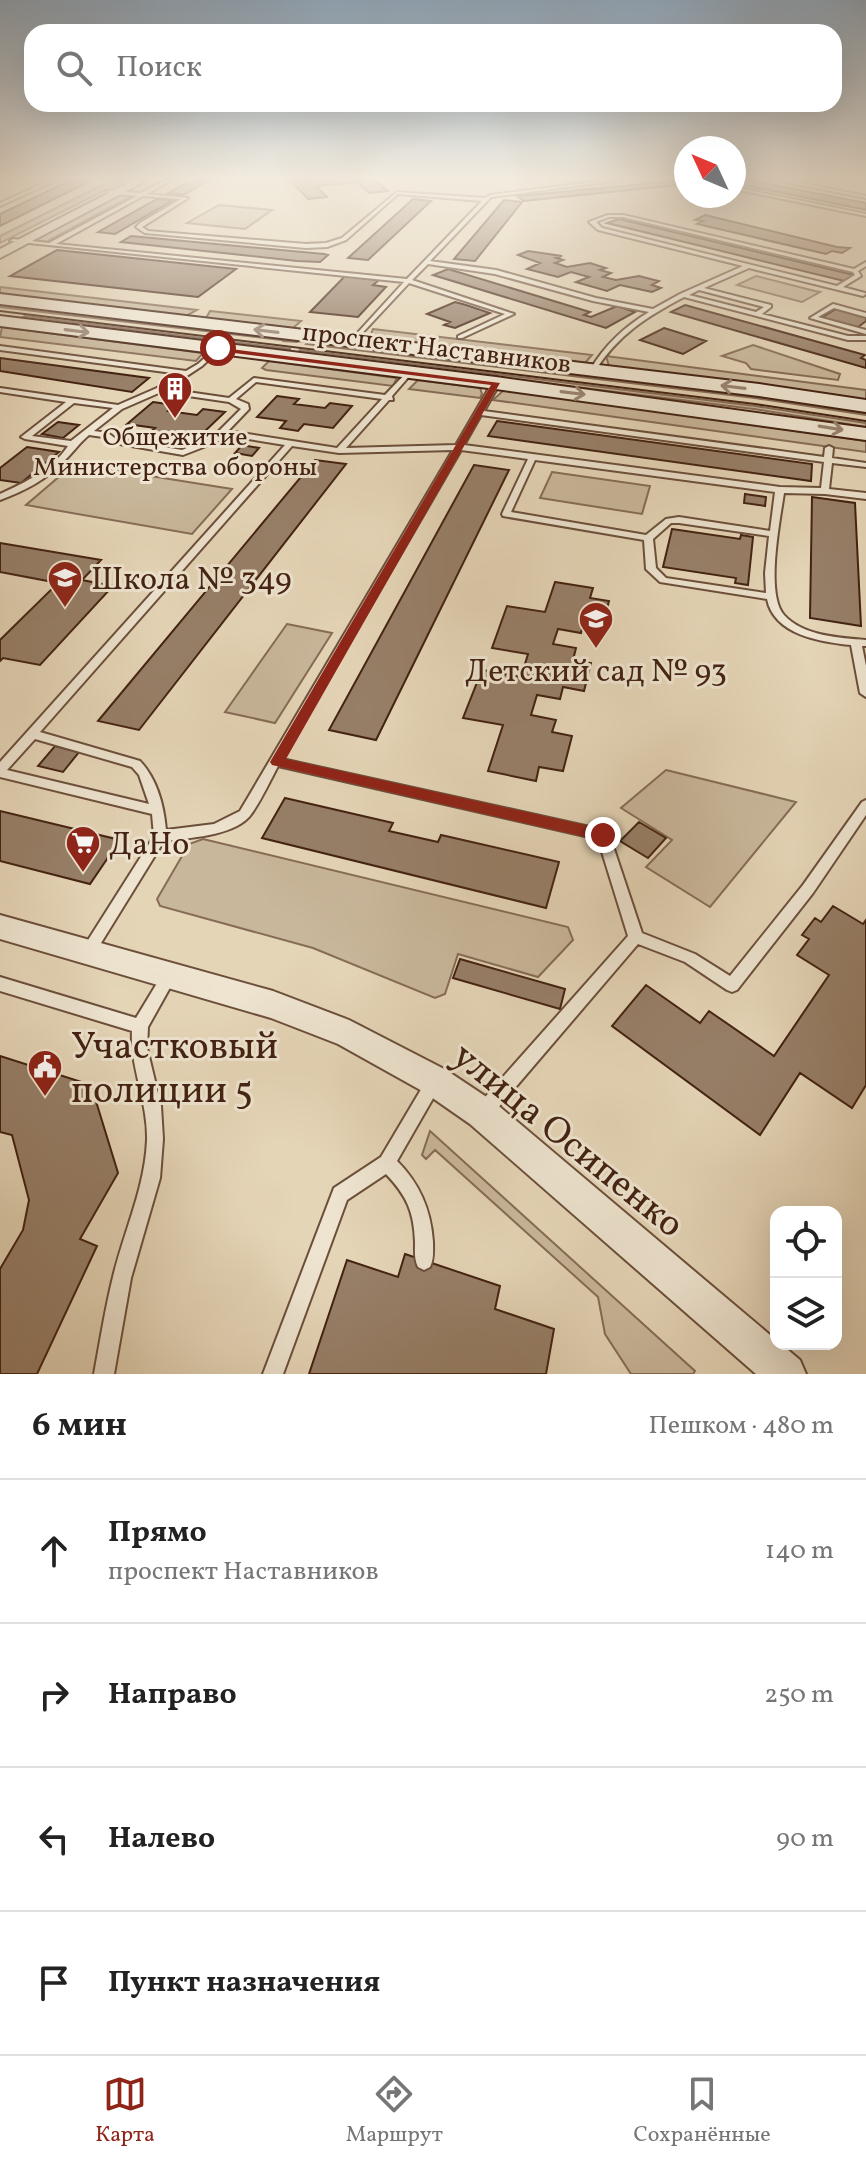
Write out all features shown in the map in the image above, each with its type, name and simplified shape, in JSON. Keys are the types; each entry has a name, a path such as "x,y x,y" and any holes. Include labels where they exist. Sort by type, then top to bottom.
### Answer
{"main road":[{"name":"проспект Наставников","path":"0,299 866,406"},
{"name":"проспект Наставников","path":"0,321 496,383 866,434"}],"street":[{"name":"улица Осипенко","path":"0,927 273,1005 349,1034 435,1081 482,1113 786,1374"}],"lane":[{"path":"52,244 408,281 511,314 460,337"},
{"path":"294,244 324,244"},
{"path":"353,341 443,244"},
{"path":"660,244 863,294"},
{"path":"742,244 855,271 859,275 838,288"},
{"path":"426,262 496,272 595,300 654,311"},
{"path":"855,271 866,264"},
{"path":"593,370 600,354 654,311 748,266"},
{"path":"698,288 769,306 757,315"},
{"path":"682,295 848,338 866,335"},
{"path":"866,315 833,306 813,318 866,335"},
{"path":"0,348 187,373"},
{"path":"0,497 31,484 67,454 73,444 119,407 160,390 218,348"},
{"path":"339,451 390,398 410,372"},
{"path":"231,400 254,380 390,398"},
{"path":"160,836 209,831 231,824 244,814 496,383"},
{"path":"0,390 119,407"},
{"path":"87,432 105,435 114,441 183,453 223,433 245,409 245,406 231,400 160,390"},
{"path":"73,400 25,437 73,444"},
{"path":"478,412 866,465"},
{"path":"223,433 339,451 459,447 780,490 866,496"},
{"path":"158,811 0,772 290,444"},
{"path":"825,491 829,448"},
{"path":"533,456 506,514 648,538 669,521 679,520 775,534"},
{"path":"780,490 770,597 777,614 795,627 820,636 861,643 866,693"},
{"path":"648,538 651,569 663,580 770,597"},
{"path":"32,734 136,764 144,773 158,811 160,836 88,952"},
{"path":"277,762 603,835 636,937"},
{"path":"636,937 690,958 732,985 808,889 866,805"},
{"path":"482,1113 636,937"},
{"path":"104,1374 122,1278 153,1165 153,1106 139,1048 140,1026 170,974"},
{"path":"0,984 140,1026"},
{"path":"273,1374 340,1194 387,1163 435,1081"},
{"path":"387,1163 410,1185 424,1221 424,1261"}],"shaded area":[{"path":"756,276 820,292 802,302 737,285"},
{"path":"0,287 197,310 186,316 0,294"},
{"path":"0,304 284,338 0,307"},
{"path":"210,311 301,321 293,328 206,318"},
{"path":"25,316 291,349 21,318"},
{"path":"2,327 203,353 196,361 0,337"},
{"path":"373,329 592,355 585,363 370,337"},
{"path":"308,341 756,396 866,415 755,398 306,344"},
{"path":"753,345 840,374 838,380 751,369 746,363 722,356"},
{"path":"300,350 755,406 866,423 866,427 754,409 297,353"},
{"path":"606,356 866,390 866,400 609,366"},
{"path":"269,361 397,378 393,386 262,368"},
{"path":"418,380 480,388 482,394 480,398 409,389"},
{"path":"504,390 866,441 866,452 493,400"},
{"path":"74,464 232,489 192,534 26,505"},
{"path":"552,472 650,486 642,514 540,498"},
{"path":"287,624 332,633 275,723 225,712"},
{"path":"666,770 796,802 710,907 646,867 672,840 621,808"},
{"path":"203,839 568,927 573,940 538,977 458,954 445,994 435,998 313,948 160,906 157,899 189,844"},
{"path":"430,1131 695,1371 693,1374 631,1374 605,1334 598,1297 435,1150 426,1159 422,1155"}],"building":[{"path":"141,244 218,244 328,255 320,262"},
{"path":"363,244 385,244 368,260 348,258"},
{"path":"467,244 488,244 475,261 454,259"},
{"path":"693,244 724,244 854,275 844,281"},
{"path":"784,244 825,244 850,248 842,253 832,251 826,254"},
{"path":"57,250 236,269 198,297 10,276"},
{"path":"528,251 562,256 556,258 563,260 555,263 567,267 590,263 606,268 600,270 611,273 603,277 616,280 639,276 659,281 652,285 661,288 652,292 620,285 607,291 576,282 589,277 571,272 558,277 527,269 540,263 518,255"},
{"path":"448,269 590,312 584,315 591,317 617,306 635,312 606,328 433,275"},
{"path":"345,276 379,280 373,285 386,287 358,317 310,312"},
{"path":"455,302 490,313 455,328 444,325 450,322 427,314"},
{"path":"685,305 865,355 861,358 866,360 866,368 671,312"},
{"path":"836,309 866,317 866,321 857,328 821,318"},
{"path":"664,328 706,341 683,354 640,340"},
{"path":"0,358 149,378 132,392 0,371"},
{"path":"277,396 299,399 294,404 325,408 330,403 352,406 333,428 304,424 298,431 280,428 286,421 257,417"},
{"name":"Общежитие Министерства обороны","path":"153,402 174,405 168,411 197,415 203,409 225,412 201,435 172,431 164,438 147,435 155,428 127,424"},
{"path":"497,421 812,464 811,481 488,436"},
{"path":"58,422 79,425 63,438 42,434"},
{"path":"242,445 259,448 252,456 235,453"},
{"path":"27,447 59,452 21,483 0,480 0,468"},
{"path":"315,460 346,464 139,730 98,721"},
{"path":"474,465 509,470 376,740 329,730"},
{"path":"745,494 766,497 765,506 744,503"},
{"path":"812,497 855,503 861,626 810,618"},
{"path":"672,529 740,539 741,535 753,537 748,585 735,583 736,578 663,567"},
{"path":"0,543 101,560 82,580 113,586 40,665 3,658 0,661 0,640 58,583 0,572"},
{"path":"555,582 593,588 590,598 609,601 603,624 584,621 581,633 558,629 553,644 576,648 573,660 591,663 584,691 563,687 560,699 537,695 531,715 556,720 552,732 572,736 563,771 539,767 536,781 488,771 503,725 463,718 482,670 521,677 528,654 492,648 507,606 545,612"},
{"path":"55,746 79,752 63,772 38,766"},
{"path":"285,798 393,823 389,831 438,842 441,835 559,862 546,908 262,838"},
{"path":"0,811 120,840 90,884 0,861"},
{"path":"639,822 666,838 648,858 620,841"},
{"path":"833,906 863,924 866,920 866,1085 852,1108 800,1073 760,1135 612,1026 646,985 700,1023 709,1011 774,1056 829,975 797,955 809,939 802,935 815,918 821,922"},
{"path":"460,959 565,989 560,1009 453,978"},
{"path":"0,1056 91,1085 118,1173 80,1239 97,1246 37,1374 0,1374 0,1269 23,1230 29,1200 12,1135 0,1132"},
{"path":"405,1254 500,1286 495,1309 554,1329 546,1374 309,1374 347,1260 398,1277"}],"tram line":[{"path":"0,311 755,404 866,421"}],"place":[{"name":"Общежитие Министерства обороны","path":"175,420"},
{"name":"Школа № 349","path":"65,609"},
{"name":"Детский сад № 93","path":"596,650"},
{"name":"ДаНо","path":"83,874"},
{"name":"Участковый полиции 5","path":"45,1098"}],"route":[{"path":"218,348 496,383 277,762 603,835"}]}
